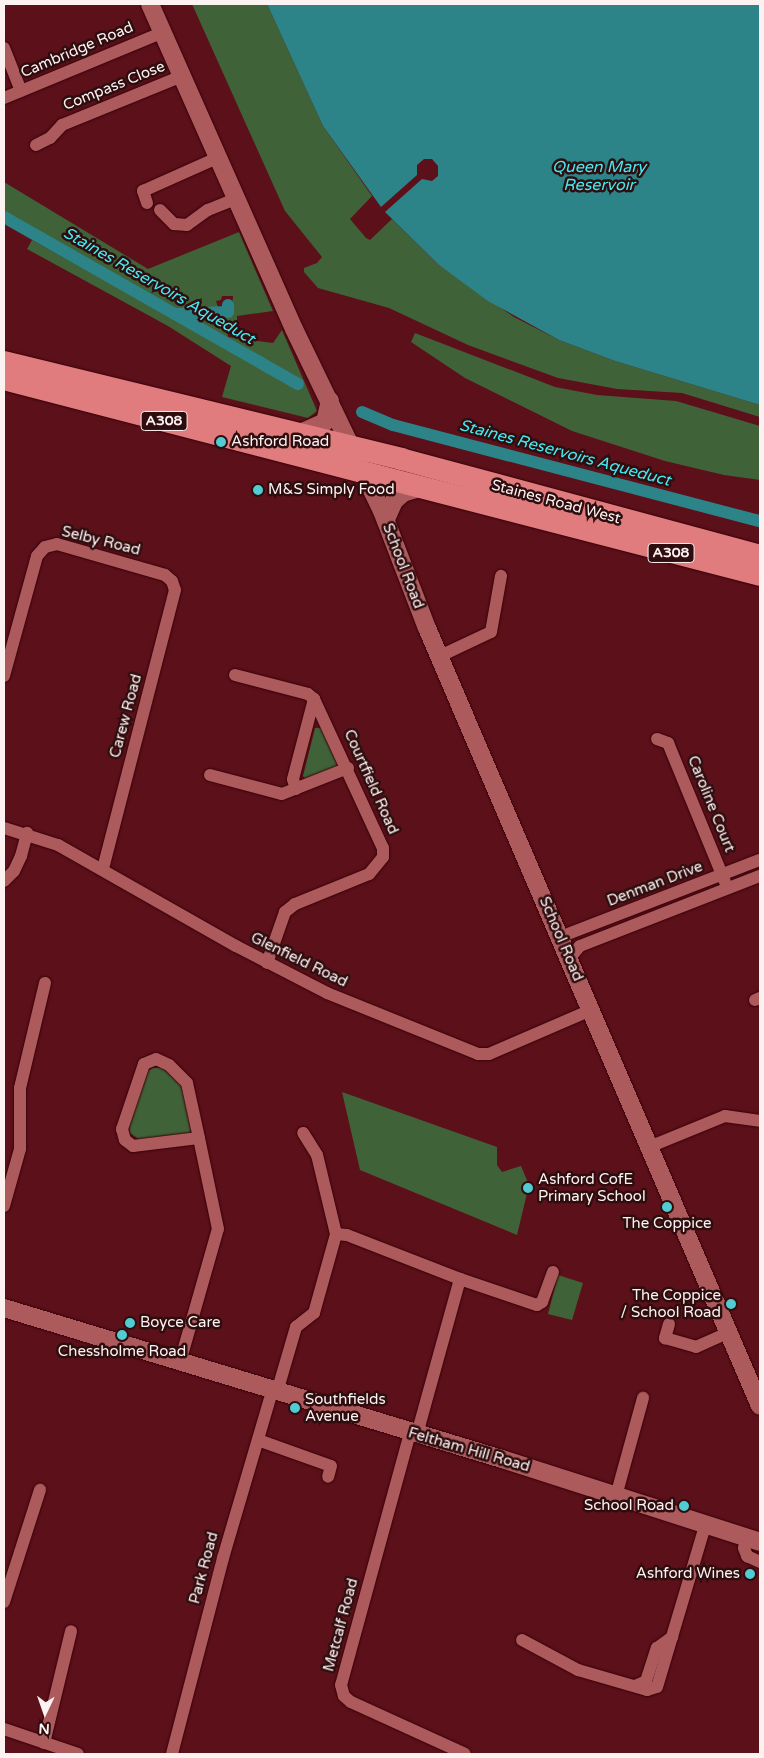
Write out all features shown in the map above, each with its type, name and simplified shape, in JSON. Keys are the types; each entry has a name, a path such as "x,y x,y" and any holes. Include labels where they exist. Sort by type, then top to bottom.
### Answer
{"highway":[{"name":"A308","path":"4,362 352,447"},
{"name":"A308","path":"4,379 364,471"},
{"name":"Staines Road West","path":"352,447 760,556"},
{"name":"Staines Road West","path":"364,471 760,575"}],"street":[{"path":"150,4 235,199 352,447"},
{"name":"Cambridge Road","path":"4,98 163,32"},
{"path":"4,48 21,91"},
{"name":"Compass Close","path":"36,145 50,138 62,125 182,76"},
{"path":"147,203 143,191 217,158"},
{"path":"160,210 174,224 187,225 208,210 235,199"},
{"path":"298,434 325,422 330,401"},
{"name":"School Road","path":"352,447 386,520 440,656 760,1406"},
{"path":"386,520 394,501 403,493 426,486"},
{"name":"Selby Road","path":"4,676 37,556 45,547 57,544 165,575"},
{"name":"Carew Road","path":"103,869 175,590 165,575"},
{"path":"440,656 491,632 501,576"},
{"path":"235,675 308,694 314,699 293,780 296,789"},
{"name":"Courtfield Road","path":"267,962 285,912 295,904 369,874 383,857 383,848 348,768 314,699"},
{"name":"Caroline Court","path":"657,739 668,743 727,889"},
{"path":"210,775 282,794 348,768"},
{"name":"Glenfield Road","path":"4,828 27,833 58,845 267,962 327,993 478,1054 489,1054 591,1010"},
{"path":"4,881 14,871 21,856 27,833"},
{"name":"Denman Drive","path":"560,938 760,860"},
{"name":"Denman Drive","path":"569,958 580,946 760,876"},
{"path":"4,1206 20,1149 20,1088 45,983"},
{"path":"180,1362 218,1229 187,1083 169,1065 156,1059 144,1064 122,1129 125,1140 133,1146 198,1138"},
{"path":"650,1147 725,1116 760,1121"},
{"path":"275,1391 296,1327 314,1313 336,1234 317,1155 303,1133"},
{"path":"336,1234 347,1234 460,1279 537,1305 542,1302 552,1272"},
{"name":"Metcalf Road","path":"460,1279 342,1685 344,1696 351,1702 465,1754"},
{"name":"Feltham Hill Road","path":"4,1308 754,1539"},
{"path":"669,1324 665,1338 696,1347 729,1332"},
{"name":"Park Road","path":"172,1754 258,1440 275,1391"},
{"path":"616,1496 644,1398"},
{"path":"258,1440 331,1466 328,1477"},
{"path":"4,1602 40,1490"},
{"path":"522,1640 578,1670 634,1686 646,1681 657,1648 672,1638 706,1523"},
{"path":"754,1539 744,1548 747,1556 760,1562"},
{"path":"44,1743 71,1631"},
{"path":"4,1728 78,1754"}],"green space":[{"path":"192,4 267,4 323,126 372,196 350,219 366,238 370,240 392,219 439,265 514,317 559,340 615,361 760,405 760,417 682,393 617,389 558,378 468,345 389,308 318,288 304,272 304,268 317,263 322,257 285,211"},
{"path":"4,182 148,269 239,232 273,311 237,316 237,330 227,330 228,337 273,343 282,330 317,411 308,418 222,397 231,366 168,326 27,249 32,240 295,387 300,381 190,320 231,317 233,296 222,296 221,300 216,301 218,307 172,309 4,212"},
{"path":"415,333 555,387 597,395 676,401 760,426 760,480 724,475 665,461 572,431 465,378 411,342"},
{"path":"315,728 323,728 338,758 336,768 306,780 303,776"},
{"path":"153,1068 162,1068 178,1080 185,1094 192,1127 189,1134 140,1140 130,1133 129,1125 144,1073"},
{"path":"342,1092 497,1147 497,1165 502,1172 521,1166 529,1185 517,1235 360,1170"},
{"path":"558,1275 583,1283 572,1320 548,1314"}],"water":[{"name":"Queen Mary Reservoir","path":"267,4 760,4 760,405 615,361 559,340 488,301 439,265 385,212 422,179 432,181 438,176 438,166 432,159 424,159 417,165 417,175 381,207 323,126"}],"waterway":[{"name":"Staines Reservoirs Aqueduct","path":"4,217 298,384"},
{"path":"175,314 228,312 228,305"},
{"name":"Staines Reservoirs Aqueduct","path":"362,412 393,425 760,521"}],"place":[{"name":"Ashford Road","path":"221,442"},
{"name":"M&S Simply Food","path":"258,490"},
{"name":"Ashford CofE Primary School","path":"528,1188"},
{"name":"The Coppice","path":"667,1207"},
{"name":"The Coppice / School Road","path":"731,1304"},
{"name":"Boyce Care","path":"130,1323"},
{"name":"Chessholme Road","path":"122,1335"},
{"name":"Southfields Avenue","path":"295,1408"},
{"name":"School Road","path":"684,1506"},
{"name":"Ashford Wines","path":"750,1574"}]}
